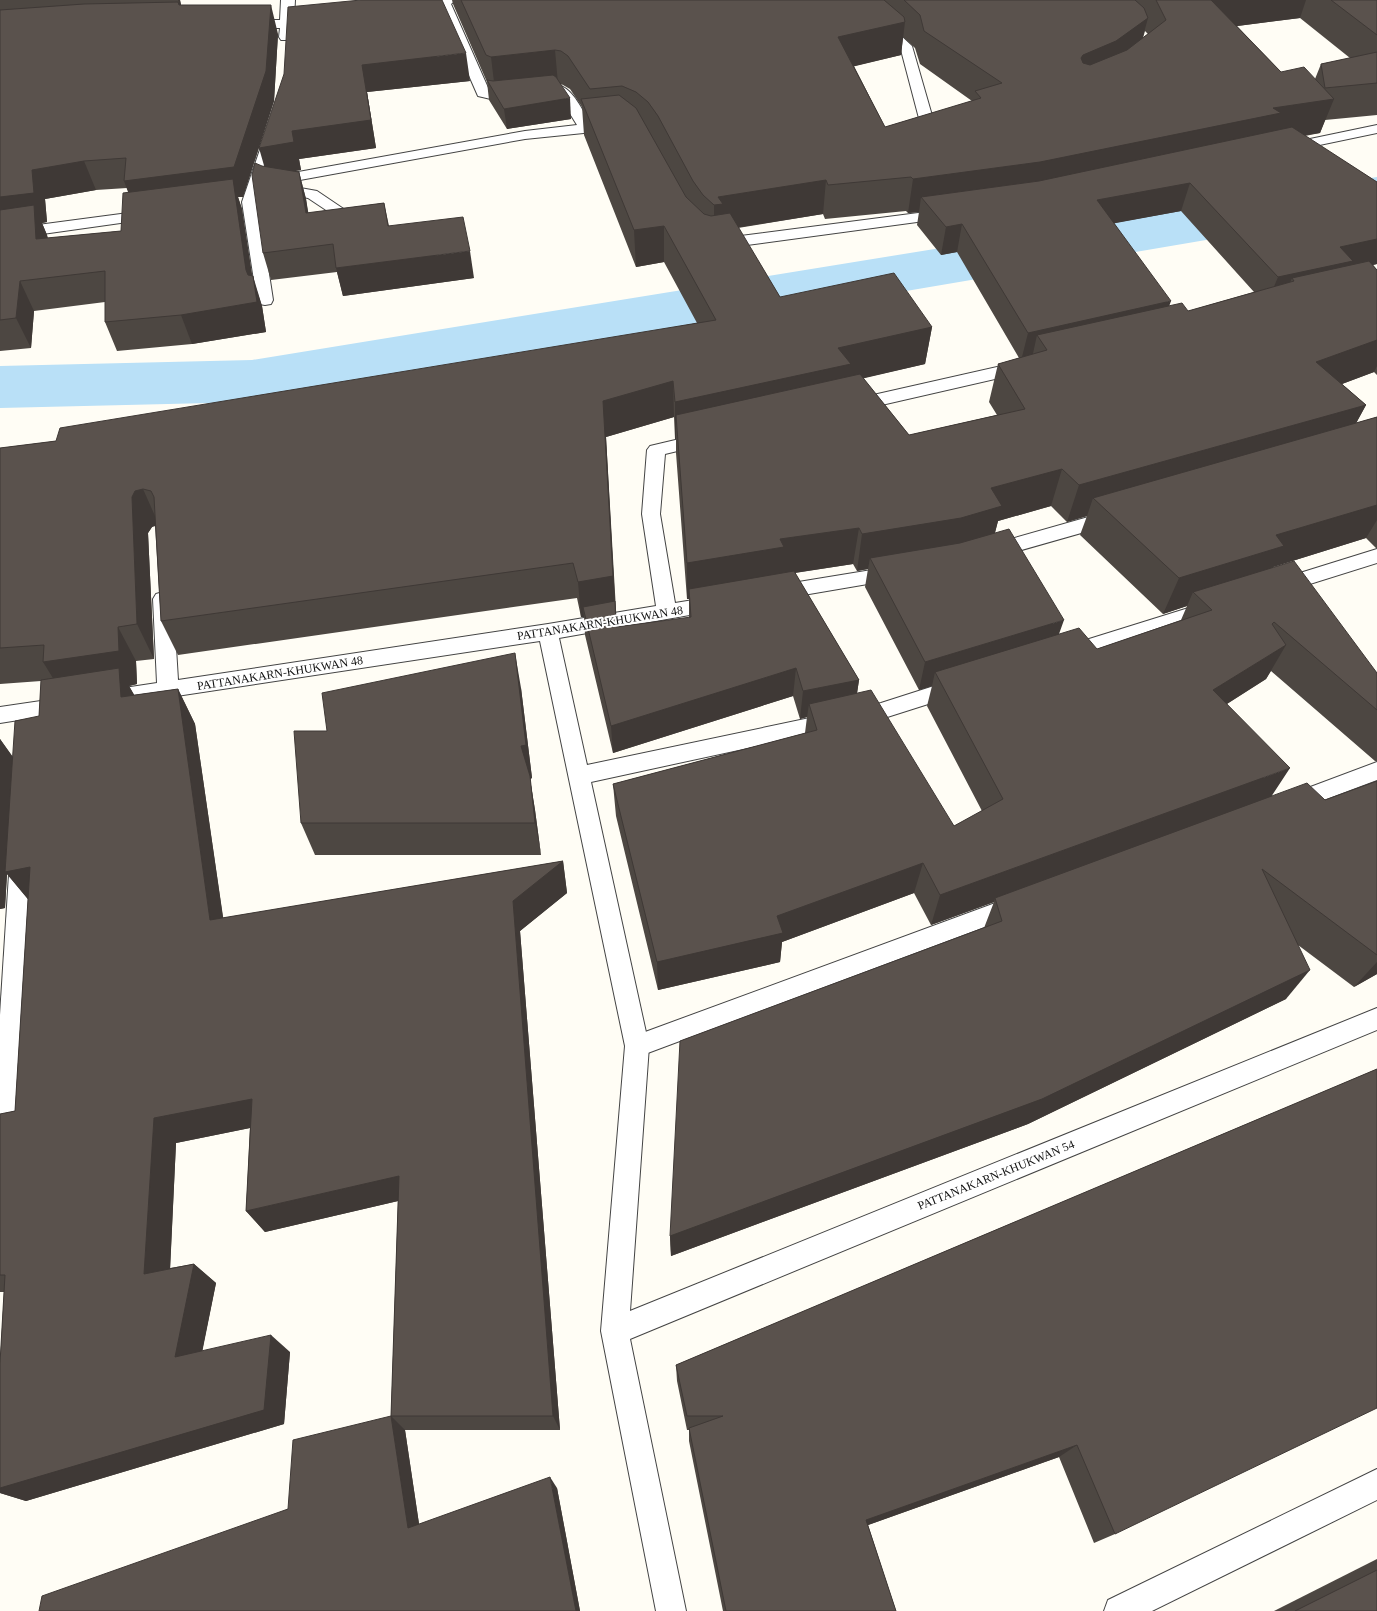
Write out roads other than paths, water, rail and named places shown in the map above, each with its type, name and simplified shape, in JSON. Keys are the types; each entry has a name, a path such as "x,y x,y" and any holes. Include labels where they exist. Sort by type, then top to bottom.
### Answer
{"street":[{"path":"285,47 288,0"},
{"path":"404,7 446,0 483,93 495,96 558,89 564,93 586,128"},
{"path":"846,0 866,11 908,49 928,126"},
{"path":"866,11 881,8"},
{"path":"233,25 287,24 326,18"},
{"path":"265,300 242,203 255,184 277,116"},
{"path":"255,184 525,135 624,125 628,128"},
{"path":"1270,152 1377,129"},
{"path":"255,184 312,194 352,221"},
{"path":"704,241 710,246 961,212"},
{"path":"0,235 164,213"},
{"path":"834,410 1044,363"},
{"path":"667,612 651,514 656,450 718,436"},
{"path":"976,556 1127,513"},
{"path":"1262,592 1377,556"},
{"path":"760,596 915,569"},
{"path":"162,580 168,690"},
{"name":"PATTANAKARN-KHUKWAN 48","path":"0,715 548,632 736,600"},
{"path":"1049,658 1232,601"},
{"path":"548,632 637,1046 615,1331 671,1611"},
{"path":"579,776 881,711 980,680"},
{"path":"28,735 29,711"},
{"path":"1272,810 1377,771"},
{"path":"4,1164 22,838"},
{"path":"637,1046 1033,899"},
{"name":"PATTANAKARN-KHUKWAN 54","path":"615,1331 1377,1019"},
{"path":"1119,1611 1377,1484"}],"water":[{"path":"252,381 0,401 0,387"}],"waterway":[{"path":"0,387 252,381 1377,194"}]}
